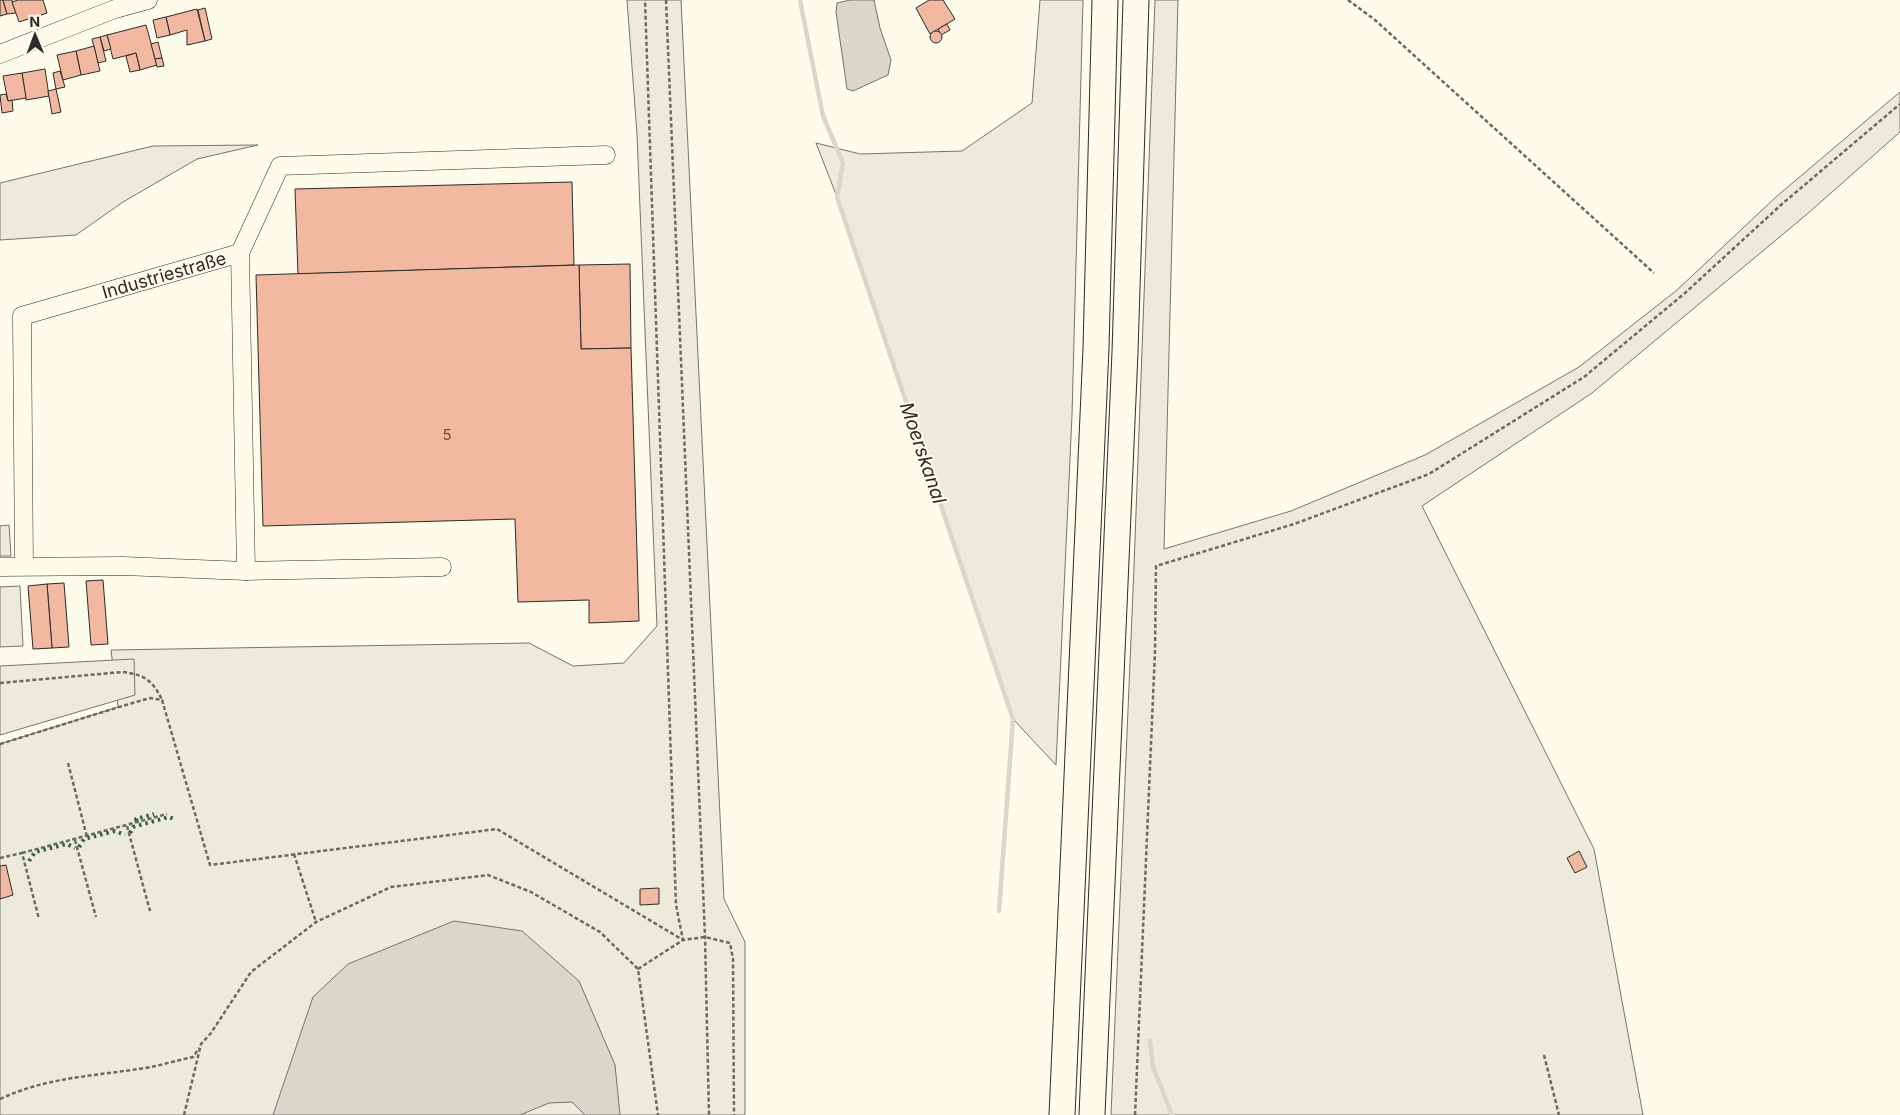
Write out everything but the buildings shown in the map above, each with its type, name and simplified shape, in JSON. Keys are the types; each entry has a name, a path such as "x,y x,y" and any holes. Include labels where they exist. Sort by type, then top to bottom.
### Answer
{"highway":[{"path":"1062,1115 1096,348 1105,0"},
{"path":"1092,1115 1125,352 1136,0"}],"street":[{"path":"0,54 114,4 148,0"},
{"path":"240,253 280,166 606,155"},
{"name":"Industriestraße","path":"24,565 22,316 240,253 246,571"},
{"path":"0,567 24,565 246,571 442,567"}],"path":[{"path":"645,0 676,905 683,940"},
{"path":"666,0 705,937 709,1115"},
{"path":"1348,0 1375,20 1654,273"},
{"path":"1135,1115 1155,661 1156,566 1294,524 1429,474 1584,377 1685,293 1782,204 1900,104"},
{"path":"0,683 100,673 130,673 146,678 156,688 162,700 210,865 497,829 683,940"},
{"path":"0,744 150,698 162,700"},
{"path":"68,763 87,837"},
{"path":"0,858 87,837 167,814"},
{"path":"127,826 150,911"},
{"path":"75,840 96,917"},
{"path":"22,854 39,919"},
{"path":"294,854 316,922"},
{"path":"0,1099 26,1087 74,1077 151,1066 193,1056 211,1033 251,972 316,922 392,887 488,874 531,892 600,932 638,969 658,1115"},
{"path":"638,969 683,940 705,937 730,944 733,960 734,1115"},
{"path":"184,1115 201,1044"},
{"path":"1544,1055 1559,1115"}],"shaded area":[{"path":"627,0 681,0 724,899 745,942 745,1115 0,1115 0,744 118,707 111,650 529,643 573,666 624,663 657,626 637,134"},
{"path":"850,0 874,0 880,28 891,60 888,75 853,91 847,89 836,12 837,3"},
{"path":"1040,0 1083,0 1072,415 1056,765 1013,719 837,197 816,143 860,154 962,151 1032,103"},
{"path":"1155,0 1178,0 1164,549 1291,511 1425,455 1579,367 1677,290 1776,197 1900,92 1900,132 1806,215 1592,393 1422,506 1594,849 1643,1115 1111,1115"},
{"path":"258,145 197,159 123,202 76,235 0,240 0,183 153,146"},
{"path":"9,525 11,556 0,556 0,526"},
{"path":"20,586 23,646 0,647 0,587"},
{"path":"134,659 135,695 0,735 0,666"},
{"path":"454,921 522,931 579,981 615,1065 620,1115 585,1115 572,1102 549,1103 520,1115 273,1115 313,997 348,964"}],"waterway":[{"name":"Moerskanal","path":"800,0 823,116 843,163 837,197 1013,719 999,911"},
{"name":"Moerskanal","path":"1150,1041 1153,1067 1172,1115"}],"hedge":[{"path":"137,821 136,819 154,814"},
{"path":"130,833 133,827 169,817 174,819"},
{"path":"79,847 84,839 115,831 125,835"},
{"path":"29,861 35,852 67,844 75,848"}]}
